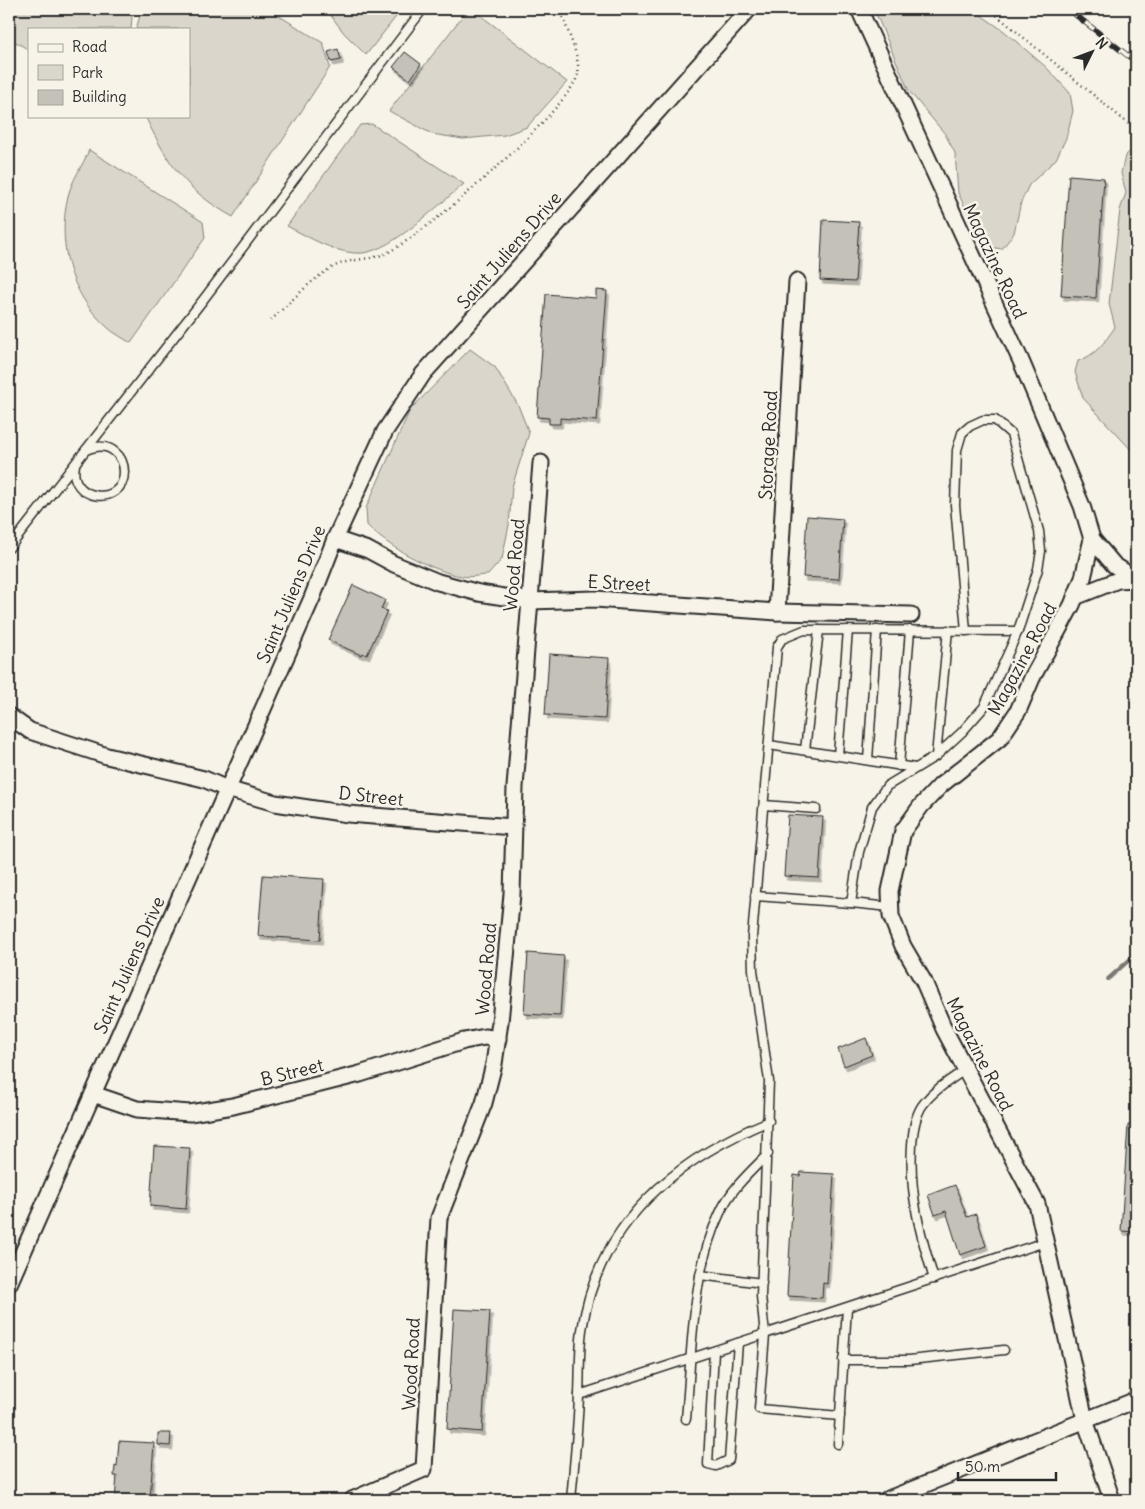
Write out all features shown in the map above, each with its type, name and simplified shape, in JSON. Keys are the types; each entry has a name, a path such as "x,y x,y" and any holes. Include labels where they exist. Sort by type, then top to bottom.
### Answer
{"street":[{"name":"Saint Juliens Drive","path":"9,1284 335,539 385,431 423,374 749,9"},
{"name":"Magazine Road","path":"859,9 1020,361 1082,506 1092,539 1075,597 1032,678 1018,711 1000,738 941,785 921,806 903,831 890,891 890,916 903,946 924,982 944,1029 1037,1204 1085,1420 1112,1500"},
{"name":"Storage Road","path":"777,612 797,281"},
{"name":"Wood Road","path":"352,1500 424,1469 440,1218 484,1103 498,1039 512,894 513,827 541,463"},
{"name":"E Street","path":"335,539 368,550 394,564 438,582 479,593 530,601 595,599 910,623"},
{"path":"1092,539 1114,565 1136,579"},
{"path":"1075,597 1118,580 1136,579"},
{"name":"D Street","path":"9,716 30,731 107,756 204,779 227,789 274,802 348,814 513,827"},
{"name":"B Street","path":"93,1094 137,1108 190,1114 233,1106 360,1074 464,1041 485,1037 498,1039"},
{"path":"886,1500 1136,1400"}],"lane":[{"path":"9,548 203,300 423,9"},
{"path":"851,903 859,852 872,806 887,786 936,756 962,732 984,707 1018,631 1038,569 1041,551 1039,531 1011,434 995,420 983,420 970,426 962,433 957,450 955,504 966,630"},
{"path":"75,463 74,470 78,486 91,496 108,496 121,484 124,468 116,452 101,446 86,450"},
{"path":"899,766 910,623"},
{"path":"840,1416 759,1409 765,1334 762,1283 768,1154 769,1081 753,970 752,937 777,647 782,639 792,633 804,630 878,630 910,623 948,630 1018,631"},
{"path":"805,750 819,630"},
{"path":"838,755 848,630"},
{"path":"868,760 878,630"},
{"path":"936,756 948,630"},
{"path":"769,745 915,768"},
{"path":"764,805 816,809"},
{"path":"755,896 890,907"},
{"path":"934,1279 919,1233 913,1199 911,1170 913,1136 918,1114 924,1103 939,1088 966,1069"},
{"path":"571,1500 582,1331 589,1298 606,1256 625,1224 645,1200 696,1157 733,1136 769,1121"},
{"path":"686,1419 700,1274 708,1242 720,1211 741,1182 768,1154"},
{"path":"579,1395 1045,1242"},
{"path":"700,1274 762,1283"},
{"path":"838,1444 847,1308"},
{"path":"714,1351 708,1464 716,1466 729,1460 738,1343"},
{"path":"843,1360 909,1360 1004,1350"}],"path":[{"path":"271,320 335,265 383,255 417,234 510,155 557,106 576,82 578,71 560,9"},
{"path":"989,9 1136,130"}],"green space":[{"path":"9,9 130,9 132,17 131,28 28,28 28,49 9,38"},
{"path":"142,9 268,9 323,43 330,67 233,217 202,197 190,186 170,162 146,118 190,118 190,28 136,28"},
{"path":"326,9 402,9 366,55 344,33"},
{"path":"874,9 972,9 1004,31 1046,67 1070,93 1073,111 1066,138 1056,159 1029,185 1021,202 1014,233 1002,249 989,247 976,230 958,193 955,153 945,134 909,91"},
{"path":"475,11 567,82 527,127 505,135 463,139 432,134 389,111 465,13"},
{"path":"372,124 464,184 402,235 375,250 363,253 353,253 333,248 287,226 360,125"},
{"path":"1136,146 1136,455 1083,398 1075,372 1078,361 1095,352 1115,327 1109,304 1120,210 1126,193 1121,173 1125,156"},
{"path":"89,150 203,222 205,238 131,343 109,329 93,313 75,282 65,249 65,213 68,196"},
{"path":"470,349 495,367 518,405 529,433 512,487 509,525 502,559 488,575 468,577 437,569 385,541 367,525 366,508 410,410"}],"building":[{"path":"338,49 341,60 331,62 328,52"},
{"path":"405,52 421,64 410,80 393,67"},
{"path":"1069,175 1104,178 1096,298 1061,296"},
{"path":"823,220 859,222 855,282 820,280"},
{"path":"596,290 607,291 597,421 560,418 560,424 549,424 549,418 537,417 546,294 596,298"},
{"path":"807,516 843,519 839,579 803,577"},
{"path":"353,585 385,600 381,609 387,611 367,655 362,653 361,655 328,640"},
{"path":"549,654 609,658 605,719 545,715"},
{"path":"788,815 823,817 819,878 784,876"},
{"path":"263,875 324,879 320,940 258,936"},
{"path":"528,953 564,956 560,1016 524,1014"},
{"path":"866,1038 872,1055 844,1066 838,1049"},
{"path":"1128,1125 1136,1125 1136,1232 1121,1231"},
{"path":"154,1146 190,1148 186,1209 150,1206"},
{"path":"801,1172 834,1174 827,1284 823,1283 822,1298 787,1296 794,1175 800,1176"},
{"path":"955,1185 967,1217 976,1214 986,1246 960,1255 946,1211 935,1215 928,1195"},
{"path":"454,1309 490,1311 482,1432 447,1429"},
{"path":"158,1433 171,1433 170,1446 158,1445"},
{"path":"119,1441 154,1443 150,1500 115,1500 117,1476 114,1476 115,1466 117,1467"}],"waterway":[{"path":"1108,979 1136,954"}],"railway":[{"path":"1068,9 1136,62"}]}
